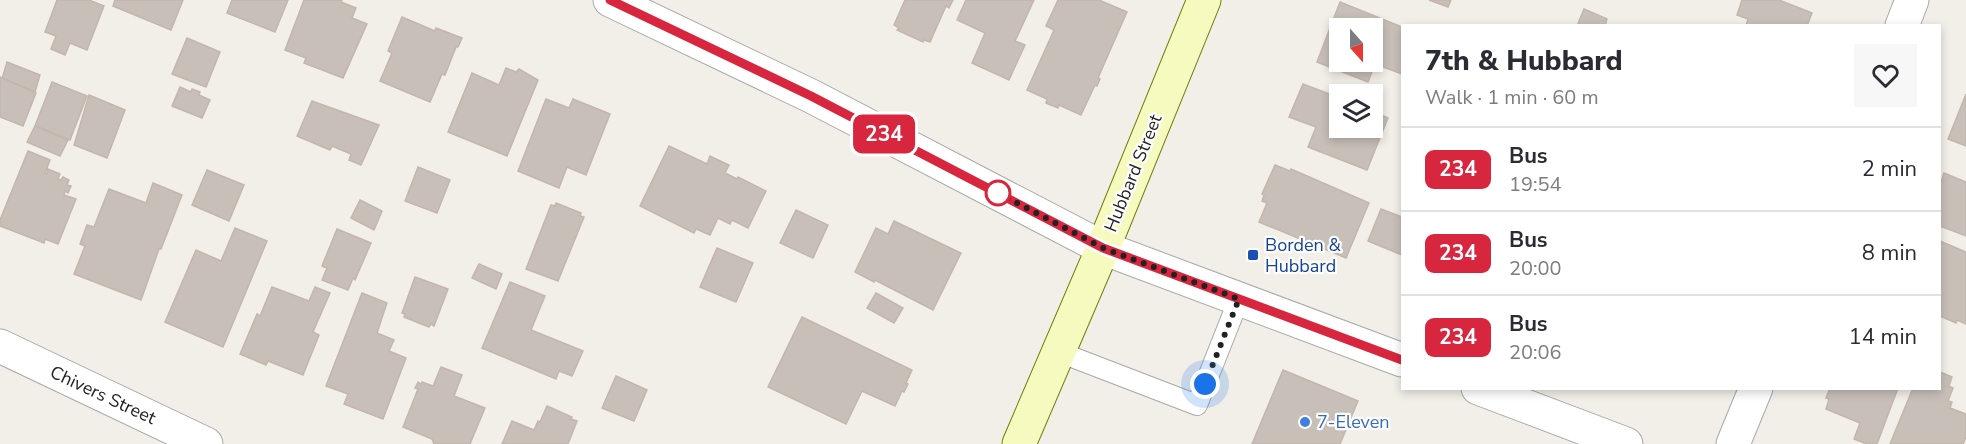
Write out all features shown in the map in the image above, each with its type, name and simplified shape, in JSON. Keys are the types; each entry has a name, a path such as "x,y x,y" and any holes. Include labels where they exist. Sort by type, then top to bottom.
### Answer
{"main road":[{"name":"Hubbard Street","path":"1019,444 1103,248 1204,0"}],"street":[{"path":"610,0 811,96 1103,248 1401,360"},
{"path":"1903,24 1912,0"},
{"name":"Chivers Street","path":"0,346 206,444"},
{"path":"1483,390 1626,444"},
{"path":"1733,444 1755,390"}],"lane":[{"path":"1059,351 1197,405 1239,299"}],"building":[{"path":"57,0 89,0 104,6 87,50 70,43 65,55 51,49 56,36 45,32"},
{"path":"115,0 183,0 171,30 113,6"},
{"path":"232,0 288,0 275,32 227,13"},
{"path":"304,0 342,0 341,2 356,8 352,18 367,24 343,78 304,63 306,58 285,50"},
{"path":"905,0 953,0 949,8 946,6 930,42 924,40 923,42 897,30 899,28 894,25"},
{"path":"966,0 1034,0 1015,41 1025,45 1009,80 972,63 985,33 957,20"},
{"path":"1058,0 1099,0 1127,12 1098,78 1100,79 1097,86 1095,85 1081,115 1059,105 1058,108 1046,103 1047,99 1027,90 1054,30 1046,26"},
{"path":"1429,0 1451,0 1448,7"},
{"path":"1742,0 1779,0 1812,13 1808,24 1747,24 1748,19 1737,15"},
{"path":"1340,2 1380,18 1334,18"},
{"path":"1584,9 1607,19 1606,24 1578,24"},
{"path":"402,17 435,31 436,28 462,38 430,102 380,81 392,53 388,51"},
{"path":"1383,19 1401,27 1401,74 1383,67"},
{"path":"1329,31 1329,67 1317,62"},
{"path":"187,38 220,52 206,87 172,74"},
{"path":"7,62 40,75 35,92 2,79"},
{"path":"506,68 516,72 519,69 538,80 507,156 448,132 472,73 499,85"},
{"path":"1342,72 1372,72 1368,82"},
{"path":"0,77 36,93 23,126 0,117"},
{"path":"52,82 87,96 70,140 35,126"},
{"path":"1303,84 1329,94 1329,138 1380,138 1367,170 1308,147 1316,127 1289,117"},
{"path":"180,87 191,92 192,89 200,92 199,95 210,100 202,118 172,106"},
{"path":"1966,94 1966,146 1948,139"},
{"path":"89,95 125,110 107,158 74,145"},
{"path":"546,99 569,108 573,99 610,114 586,175 567,167 559,188 518,171"},
{"path":"312,101 379,125 361,165 349,160 351,154 332,146 330,150 297,136"},
{"path":"1383,116 1388,118 1383,130"},
{"path":"35,126 68,140 60,156 27,142"},
{"path":"669,146 707,164 710,156 729,165 725,173 766,191 748,228 732,220 730,224 718,218 710,235 696,229 694,233 640,206"},
{"path":"28,151 50,160 45,173 47,174 48,169 60,174 58,179 61,180 63,177 69,180 67,185 71,186 68,193 65,191 64,195 76,199 58,244 45,239 44,243 0,226 0,220"},
{"path":"1275,165 1290,171 1291,169 1369,203 1346,258 1259,222 1267,203 1262,201 1264,195 1262,194"},
{"path":"418,167 450,180 437,213 405,201"},
{"path":"207,170 244,185 229,221 192,205"},
{"path":"1944,173 1966,182 1966,236 1941,226 1941,182"},
{"path":"153,183 182,195 141,300 74,274 85,246 80,244 87,225 94,227 109,189 146,203"},
{"path":"360,200 382,211 374,230 351,218"},
{"path":"556,203 581,213 580,216 584,217 558,281 526,269 551,205 555,206"},
{"path":"1381,209 1401,217 1401,255 1368,241"},
{"path":"796,210 828,225 813,258 780,243"},
{"path":"894,221 961,253 933,310 855,272 876,228 888,234"},
{"path":"235,228 267,241 223,347 165,322 196,250 221,261"},
{"path":"337,229 371,243 355,280 353,278 348,290 322,280 327,268 322,266"},
{"path":"1941,241 1966,252 1966,324 1957,320 1956,323 1941,316"},
{"path":"717,248 753,263 736,302 700,287"},
{"path":"479,264 502,274 496,289 472,278"},
{"path":"415,277 448,289 434,326 431,324 429,327 404,317 405,314 402,313"},
{"path":"510,282 545,296 531,330 583,351 572,376 559,371 556,379 482,348"},
{"path":"272,287 309,301 315,287 330,293 313,332 319,335 303,375 268,361 266,365 240,354 257,314 260,316"},
{"path":"362,293 387,303 377,333 394,340 389,351 406,358 383,419 344,404 348,394 326,386"},
{"path":"876,293 903,308 894,323 867,308"},
{"path":"802,317 912,370 906,383 908,384 895,406 862,391 846,424 768,387"},
{"path":"441,367 462,375 454,396 485,408 470,444 434,444 432,439 403,427 418,389 415,388 418,382 433,386"},
{"name":"7-Eleven","path":"1283,370 1358,401 1340,444 1252,444"},
{"path":"1941,372 1952,377 1949,386 1953,388 1948,401 1952,402 1950,408 1966,414 1966,437 1963,444 1890,444 1912,390 1941,390"},
{"path":"616,376 647,390 634,421 602,408"},
{"path":"1829,390 1897,390 1877,444 1867,444 1854,439 1860,423 1826,409 1829,399 1826,398"},
{"path":"547,406 577,421 568,444 502,444 512,421 534,430"}],"bus line":[{"name":"234","path":"610,0 811,96 1103,248 1401,360"}],"place":[{"name":"Borden & Hubbard","path":"1253,255"},
{"name":"7-Eleven","path":"1305,422"}],"route":[{"path":"998,193 1103,248 1239,299 1205,384"}]}
